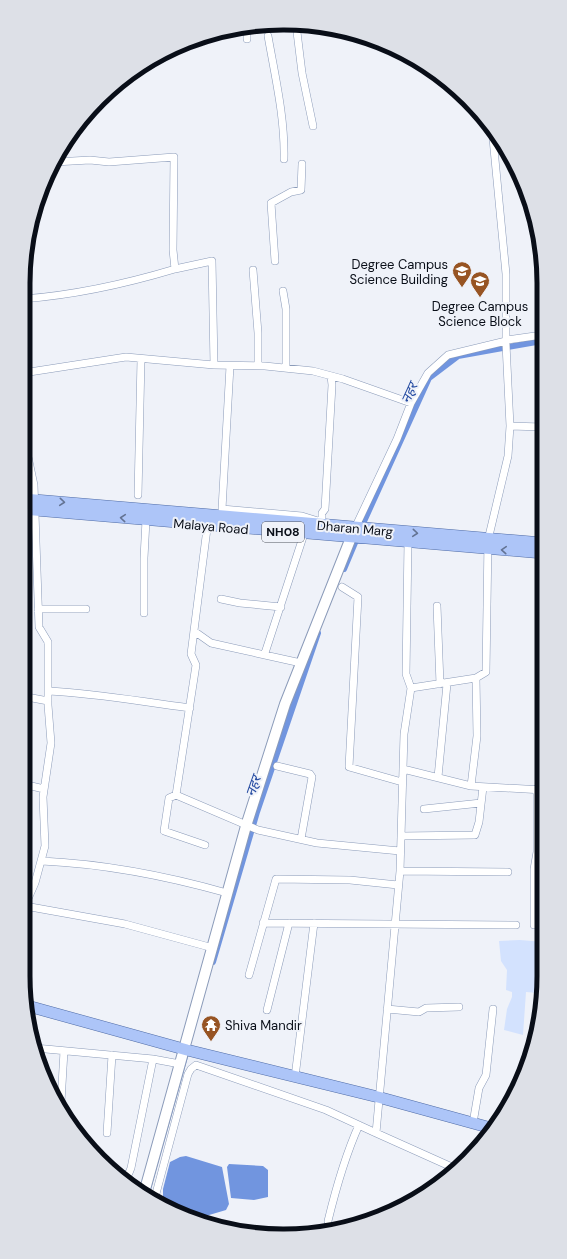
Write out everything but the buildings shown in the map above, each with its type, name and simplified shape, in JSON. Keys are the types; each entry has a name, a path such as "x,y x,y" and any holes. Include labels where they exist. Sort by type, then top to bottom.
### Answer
{"main road":[{"name":"Dharan Marg","path":"30,505 488,545 537,543"},
{"name":"Malaya Road","path":"30,505 146,520 208,520 304,534 353,533 408,542 488,545 537,552"},
{"path":"32,1007 183,1049 378,1097 487,1127"}],"street":[{"path":"297,32 302,73 313,126"},
{"path":"247,33 247,39"},
{"path":"268,36 278,91 284,145 284,159"},
{"path":"411,688 476,678 486,672 488,545 508,456 510,426 506,344 506,274 493,142"},
{"path":"61,162 90,160 109,162 174,157 173,250 175,269"},
{"path":"275,261 271,203 291,192 302,190 302,164"},
{"path":"30,298 65,295 145,278 175,269 212,261 214,365"},
{"path":"253,270 258,333 258,366"},
{"path":"283,291 286,309 286,368"},
{"path":"146,1188 246,826 285,704 353,533 397,439 411,403 428,373 448,355 537,336"},
{"path":"30,372 126,357 214,365 286,368 331,376 411,403"},
{"path":"138,495 141,359"},
{"path":"230,366 222,509 302,516 318,521 322,519 322,514 325,509 332,385 331,376"},
{"path":"510,426 537,427"},
{"path":"30,466 34,485 30,498"},
{"path":"144,613 146,520"},
{"path":"176,795 196,665 191,654 208,520"},
{"path":"30,526 39,627 48,642 48,701 51,743 44,789 43,826 45,846 42,861 30,892"},
{"path":"265,653 304,534"},
{"path":"376,1133 378,1097 400,871 404,734 411,688 406,674 408,542"},
{"path":"342,587 358,597 349,767 402,782"},
{"path":"221,599 240,603 281,607"},
{"path":"437,606 443,684 438,776"},
{"path":"38,609 86,609"},
{"path":"194,631 210,643 265,653 301,663"},
{"path":"472,786 477,736 476,678"},
{"path":"48,691 85,693 130,701 190,708"},
{"path":"30,698 48,701"},
{"path":"277,766 310,774 312,777 301,839"},
{"path":"403,774 407,770 438,776 472,786 537,789"},
{"path":"30,786 44,789"},
{"path":"401,836 475,835 484,787"},
{"path":"205,845 164,830 169,798 176,795 258,830 317,843 400,851"},
{"path":"424,809 481,803"},
{"path":"42,861 91,864 186,881 227,892"},
{"path":"534,925 534,869 537,862"},
{"path":"400,871 508,872"},
{"path":"249,976 276,878 350,880 398,885"},
{"path":"30,909 125,924 213,948"},
{"path":"263,923 516,925"},
{"path":"267,1010 289,923"},
{"path":"294,1077 314,923"},
{"path":"387,1009 419,1012 426,1008 459,1007"},
{"path":"473,1123 479,1088 486,1075 493,1009"},
{"path":"41,1049 153,1059 180,1064"},
{"path":"61,1097 64,1051"},
{"path":"107,1133 112,1055"},
{"path":"126,1174 129,1173 131,1168 153,1059"},
{"path":"156,1194 188,1074 196,1065 326,1110 450,1166"},
{"path":"328,1221 349,1148 359,1125"}],"shaded area":[{"path":"520,940 537,941 536,993 526,992 523,1035 504,1030 507,1009 512,997 512,992 506,990 507,970 501,961 499,941"}],"water":[{"path":"186,1156 222,1167 229,1204 226,1210 204,1217 186,1210 163,1198 163,1189 170,1162"},
{"path":"229,1164 263,1166 268,1170 268,1197 254,1200 231,1198 227,1167"}],"waterway":[{"name":"नहर","path":"361,528 429,378 458,356 537,342"},
{"name":"नहर","path":"344,569 357,538"},
{"path":"355,543 365,543"},
{"name":"नहर","path":"213,962 257,812 318,633"},
{"path":"150,1190 188,1054"}],"place":[{"name":"Degree Campus Science Building","path":"462,288"},
{"name":"Degree Campus Science Block","path":"480,298"},
{"name":"Shiva Mandir","path":"211,1042"}]}
